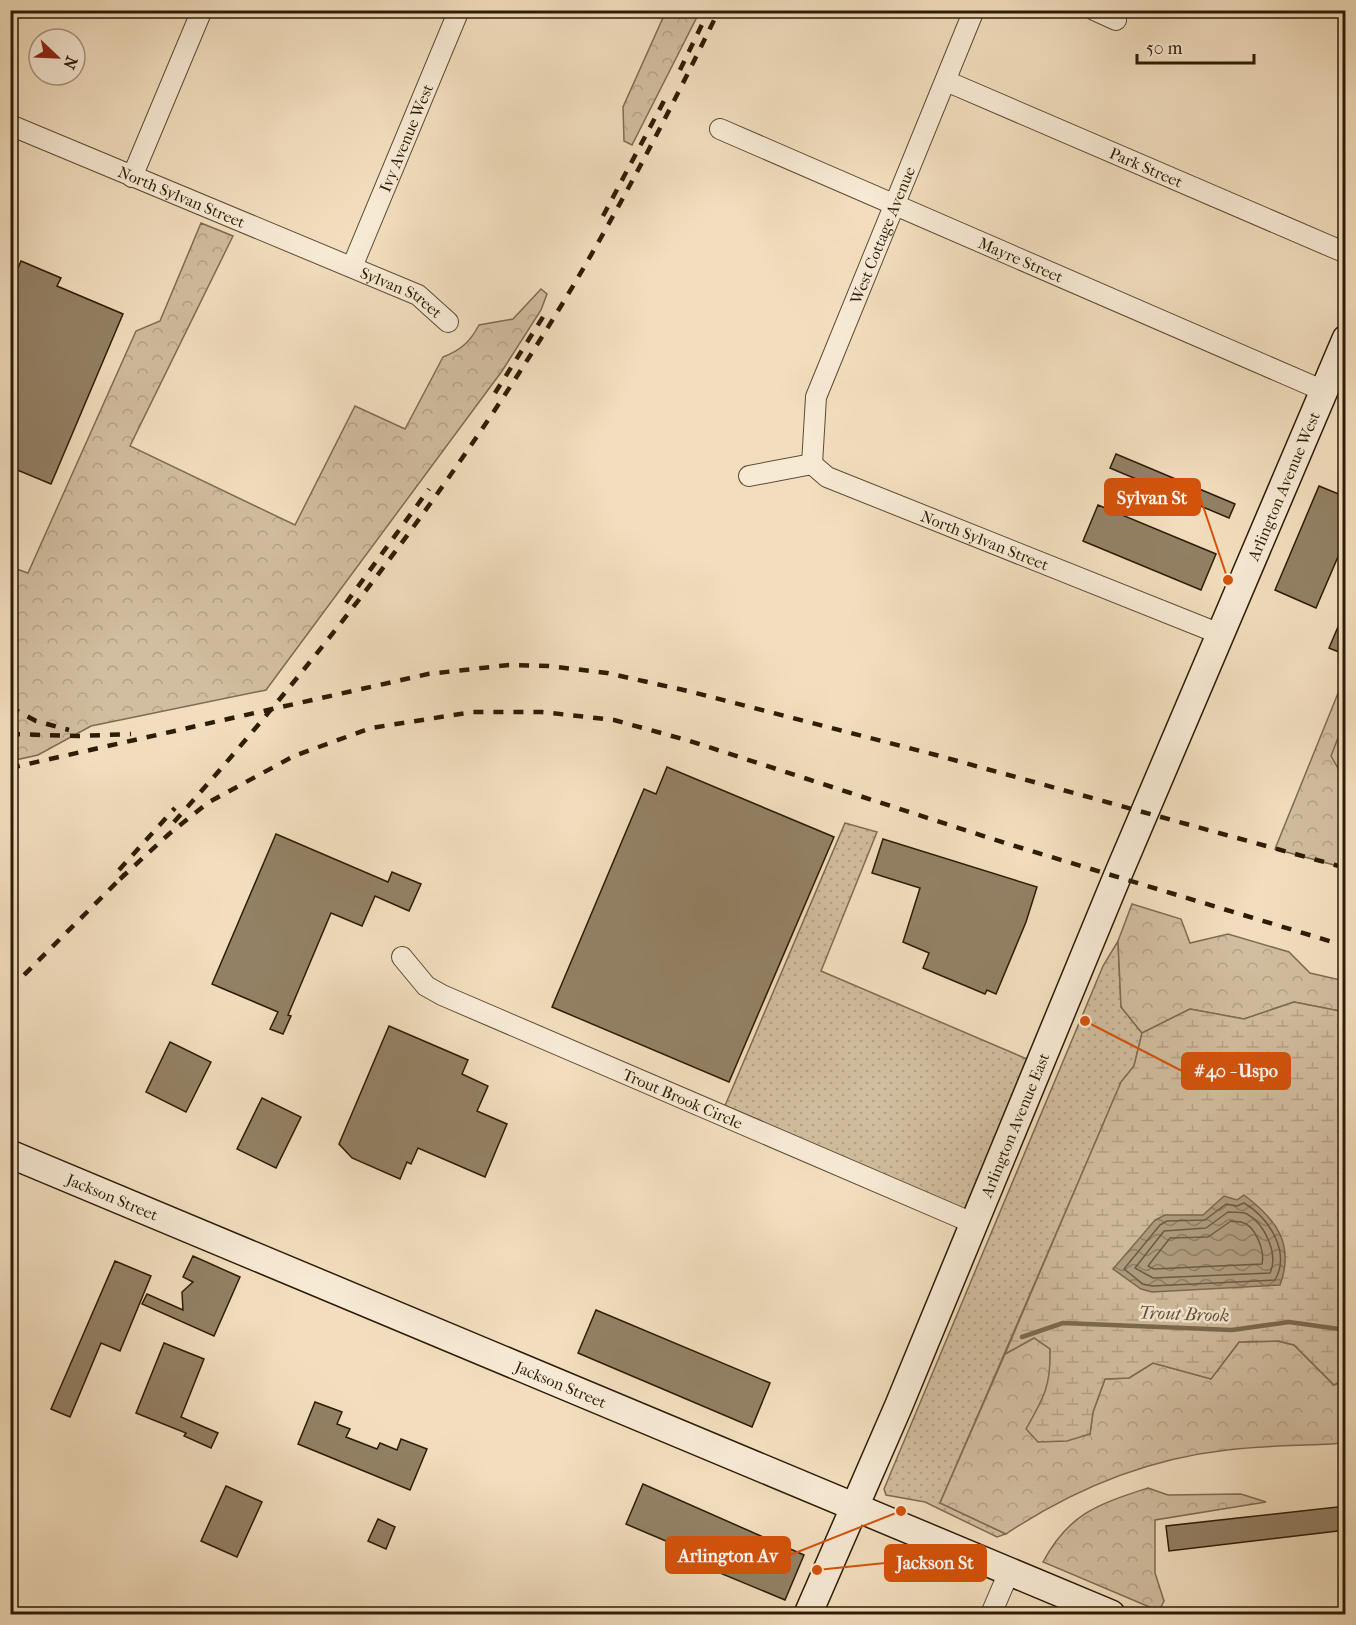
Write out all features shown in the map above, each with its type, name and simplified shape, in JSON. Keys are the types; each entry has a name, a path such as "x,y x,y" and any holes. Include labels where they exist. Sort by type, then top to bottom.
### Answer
{"street":[{"path":"132,177 202,10"},
{"name":"Ivy Avenue West","path":"352,267 459,10"},
{"name":"West Cottage Avenue","path":"812,464 816,397 974,10"},
{"path":"1094,10 1116,20"},
{"name":"Park Street","path":"946,81 1346,253"},
{"name":"North Sylvan Street","path":"10,125 352,267"},
{"name":"Mayre Street","path":"720,129 1324,391"},
{"name":"Sylvan Street","path":"352,267 418,295 448,322"},
{"name":"Arlington Avenue West","path":"1220,634 1346,339"},
{"path":"749,476 812,464"},
{"name":"North Sylvan Street","path":"812,464 827,477 1220,634"},
{"name":"Arlington Avenue East","path":"808,1614 975,1224 1117,877 1220,634"},
{"name":"Trout Brook Circle","path":"402,957 419,979 442,995 975,1224"},
{"name":"Jackson Street","path":"10,1154 1111,1614"},
{"path":"991,1614 1009,1572"}],"green space":[{"path":"666,11 700,11 632,145 624,141 623,107"},
{"path":"201,223 233,236 130,446 295,525 355,406 405,429 443,357 464,345 479,325 513,319 541,289 547,294 541,310 502,371 266,690 91,726 38,755 11,761 11,567 28,573 136,331 160,321"},
{"path":"1345,676 1345,868 1275,849"},
{"path":"1345,720 1346,772 1339,770 1331,756"},
{"path":"845,823 877,832 821,971 1041,1065 975,1224 721,1115"},
{"path":"1132,904 1181,919 1190,943 1228,934 1289,952 1310,973 1345,981 1345,1012 1294,1002 1244,1019 1190,1009 1142,1033 1121,1007 1118,941"},
{"path":"1118,941 1121,1007 1142,1033 1134,1066 1121,1083 940,1503 1006,1534 997,1537 925,1502 886,1495 884,1489 1103,966"},
{"path":"1294,1002 1345,1012 1345,1379 1334,1385 1294,1345 1278,1341 1239,1342 1211,1379 1153,1363 1129,1378 1105,1379 1093,1412 1090,1434 1067,1441 1038,1442 1026,1429 1048,1382 1050,1349 1034,1338 1005,1354 1121,1082 1134,1066 1142,1033 1190,1009 1244,1019"},
{"path":"1034,1338 1050,1349 1051,1377 1043,1398 1090,1434 1093,1412 1105,1379 1129,1378 1153,1363 1211,1379 1239,1342 1278,1341 1294,1345 1334,1385 1345,1379 1345,1443 1242,1448 1197,1454 1168,1461 1139,1469 1084,1490 1006,1534 940,1503 1005,1354"},
{"path":"1148,1488 1168,1495 1241,1494 1266,1502 1155,1520 1155,1573 1164,1601 1159,1611 1043,1562 1063,1532 1075,1521 1115,1499"}],"water":[{"path":"1244,1195 1265,1213 1280,1234 1285,1257 1280,1285 1152,1292 1141,1289 1113,1269 1155,1220 1165,1215 1203,1215 1224,1196 1237,1200"}],"building":[{"path":"21,261 61,278 57,286 123,314 51,484 10,467 10,265 18,268"},
{"path":"1116,454 1235,504 1229,518 1110,468"},
{"path":"1319,486 1346,497 1346,538 1316,608 1275,590"},
{"path":"1098,505 1216,554 1201,590 1083,541"},
{"path":"1346,608 1346,655 1329,648"},
{"path":"667,767 834,837 729,1082 552,1007 644,789 656,794"},
{"path":"276,834 388,882 392,872 421,884 409,911 375,896 362,926 331,913 288,1015 291,1016 283,1034 270,1029 278,1012 212,984"},
{"path":"883,839 1037,887 1026,922 996,994 987,990 985,994 923,968 929,953 903,942 920,888 872,873"},
{"path":"389,1026 468,1060 462,1074 488,1086 477,1111 507,1124 485,1177 418,1148 411,1164 407,1162 400,1179 352,1158 339,1144"},
{"path":"170,1042 211,1062 186,1112 146,1092"},
{"path":"262,1098 301,1117 276,1168 237,1149"},
{"path":"193,1256 240,1277 214,1336 142,1304 147,1294 183,1310 182,1292 193,1282 183,1277"},
{"path":"115,1261 151,1276 120,1351 101,1343 70,1417 51,1409"},
{"path":"596,1310 770,1383 752,1427 578,1353"},
{"path":"164,1343 204,1359 181,1417 218,1433 211,1448 184,1436 186,1433 136,1413"},
{"path":"315,1402 342,1412 337,1424 350,1429 346,1437 377,1449 380,1443 397,1450 401,1439 427,1449 410,1490 298,1444"},
{"path":"643,1484 804,1555 785,1600 684,1558 687,1550 626,1524"},
{"path":"226,1486 262,1502 237,1557 201,1541"},
{"path":"1346,1506 1346,1530 1169,1551 1166,1526"},
{"path":"378,1519 395,1527 386,1549 368,1541"}],"waterway":[{"name":"Trout Brook","path":"1022,1337 1063,1323 1232,1330 1289,1322 1346,1330"}],"railway":[{"path":"680,70 709,10"},
{"path":"174,822 279,699 380,573 474,442 561,306 624,197 719,10"},
{"path":"603,216 665,99"},
{"path":"495,393 548,309"},
{"path":"346,603 429,489"},
{"path":"10,768 428,674 509,665 549,666 607,673 688,691 936,755 1346,868"},
{"path":"10,707 36,721 69,730"},
{"path":"120,879 169,834 209,802 294,756 371,728 473,712 542,712 614,720 690,741 1005,843 1346,946"},
{"path":"10,734 78,736 131,734"},
{"path":"119,870 175,808"},
{"path":"10,989 125,874"}],"place":[{"name":"Sylvan St","path":"1228,580"},
{"name":"#40 - Uspo","path":"1085,1021"},
{"name":"Arlington Av","path":"901,1511"},
{"name":"Jackson St","path":"817,1570"}]}
